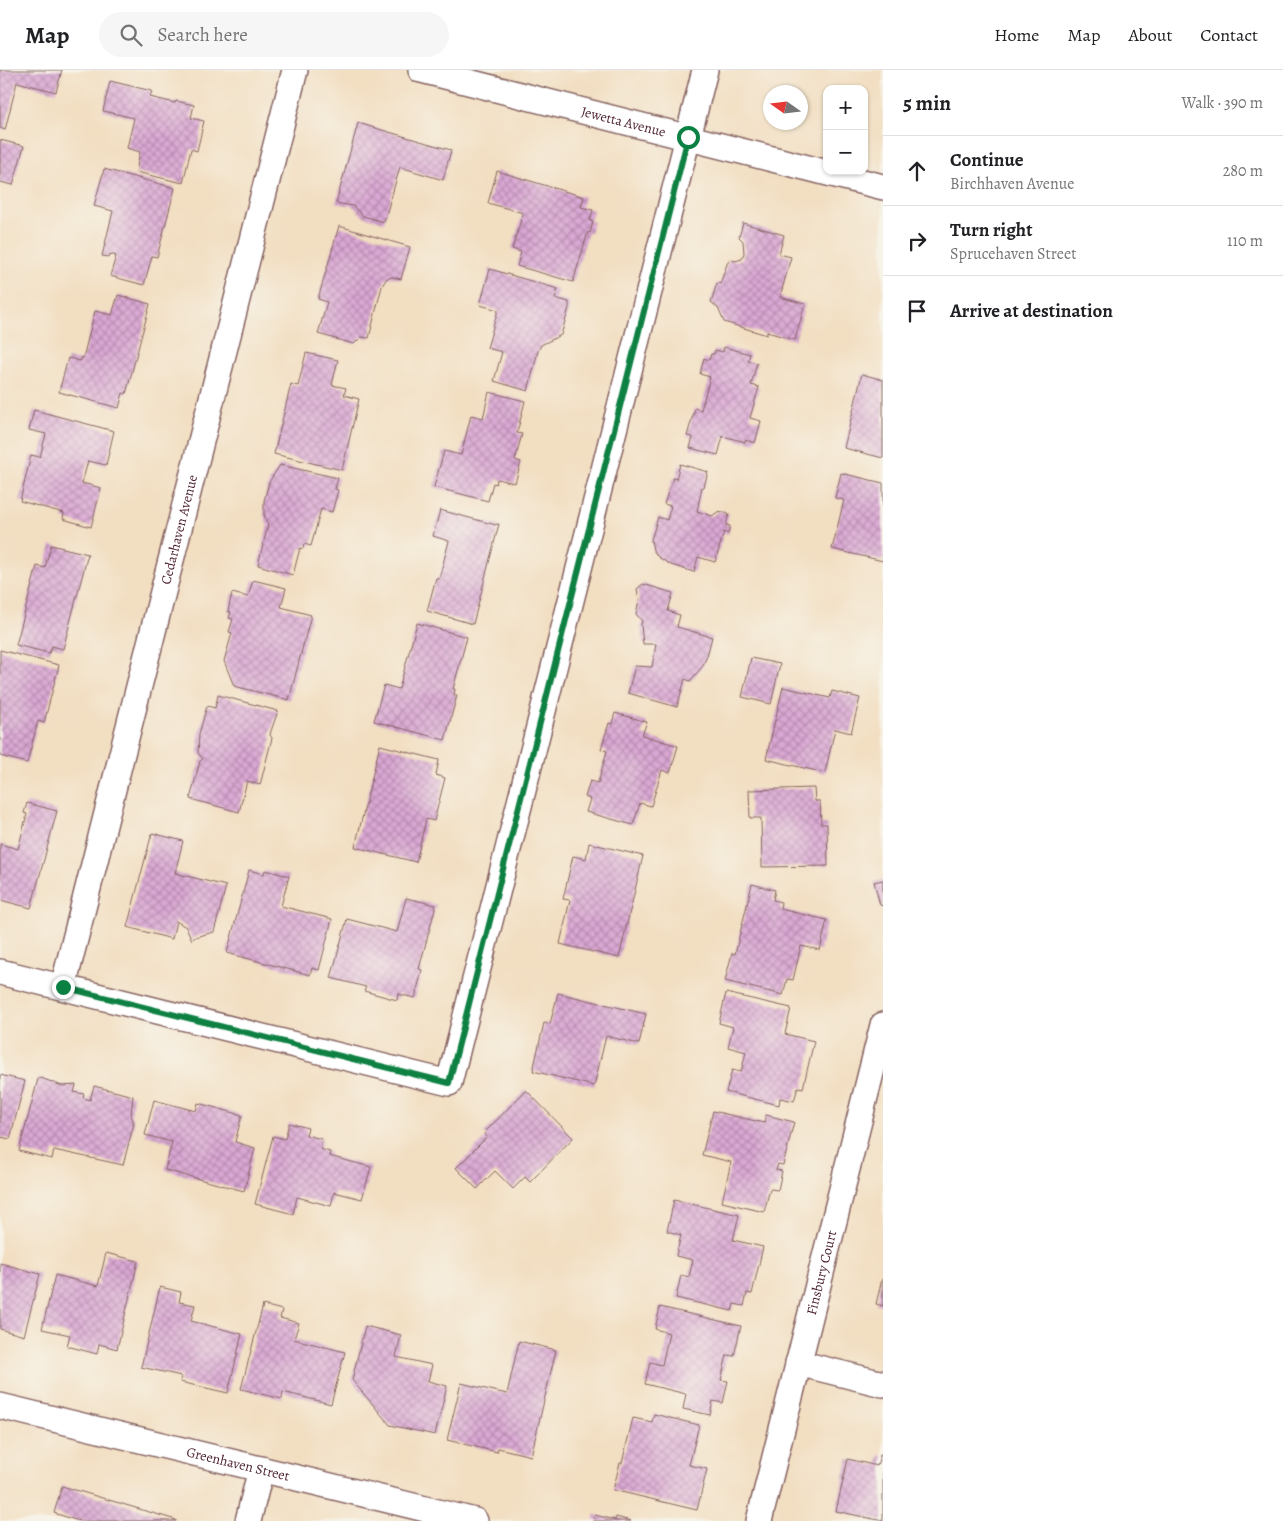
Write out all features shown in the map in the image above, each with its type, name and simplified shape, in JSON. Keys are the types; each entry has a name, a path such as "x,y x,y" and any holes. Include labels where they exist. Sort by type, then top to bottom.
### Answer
{"street":[{"name":"Cedarhaven Avenue","path":"63,987 295,70"},
{"name":"Jewetta Avenue","path":"421,70 883,187"},
{"path":"0,972 449,1083 705,70"},
{"name":"Finsbury Court","path":"759,1521 883,1025"},
{"path":"798,1363 883,1384"},
{"name":"Greenhaven Street","path":"0,1406 475,1521"},
{"path":"248,1521 261,1469"}],"building":[{"path":"0,70 62,70 56,92 17,82 5,130 0,128"},
{"path":"110,81 152,91 150,97 194,105 191,118 204,121 197,151 191,149 183,183 136,172 140,152 127,148 134,118 103,111"},
{"path":"358,123 451,150 443,180 400,167 384,222 363,216 353,206 336,203"},
{"path":"0,140 24,146 13,185 0,182"},
{"path":"104,169 175,188 157,257 152,256 144,285 110,276 116,256 110,254 109,257 102,256 113,211 94,206"},
{"path":"497,171 584,197 581,207 593,210 590,221 593,222 590,233 588,232 573,282 517,266 521,252 512,249 523,213 488,203"},
{"path":"743,223 784,235 779,254 791,257 780,297 805,304 795,340 767,332 767,335 724,322 718,308 711,302 717,283 720,284 730,259 735,261 742,259 744,253 743,241 739,237"},
{"path":"339,226 410,247 401,279 387,278 382,286 369,338 361,337 354,344 318,334 327,302 318,299"},
{"path":"490,269 558,289 555,298 569,302 561,335 541,345 538,351 528,391 494,381 502,352 487,348 498,310 480,305"},
{"path":"118,295 150,304 126,394 123,393 119,408 59,392 68,358 81,361 81,358 83,358 95,311 112,315"},
{"path":"724,347 750,354 748,361 757,363 751,385 759,387 750,418 761,421 755,443 723,436 718,455 690,448 693,437 687,436 695,408 701,410 710,377 700,374 704,358 709,360 715,350 723,352"},
{"path":"306,353 338,360 332,385 346,388 344,395 359,399 342,470 274,454 291,384 298,386"},
{"path":"862,374 883,380 883,458 844,448"},
{"path":"489,392 525,401 517,433 522,434 515,460 521,462 515,483 497,479 496,484 493,483 488,501 434,487 444,451 461,455 471,415 483,418"},
{"path":"34,410 114,431 106,465 88,461 82,483 101,488 91,527 63,519 64,513 20,501 31,455 40,457 46,434 29,430"},
{"path":"680,464 708,472 704,487 702,487 697,511 712,516 719,511 729,514 726,525 730,526 728,534 724,532 715,562 698,557 694,572 671,565 658,557 653,550 651,540 658,517 667,520 671,506 664,504 673,478 676,479"},
{"path":"280,465 338,478 335,489 338,490 332,512 321,509 311,546 304,544 303,549 300,548 293,575 258,565 268,525 264,514 264,501 269,482"},
{"path":"841,473 883,483 883,561 832,549 844,500 835,498"},
{"path":"440,510 496,525 499,524 473,624 427,611 436,578 439,579 449,541 433,536"},
{"path":"51,545 88,554 63,649 52,646 49,653 16,645 37,566 45,568"},
{"path":"253,580 286,588 281,607 311,615 289,700 234,686 224,661 232,633 229,632 233,619 229,618 231,612 228,611 232,593 248,597"},
{"path":"643,584 673,593 668,611 680,615 677,627 712,637 702,667 690,681 685,679 677,707 628,693 635,666 652,667 656,644 643,644 642,621 636,614 639,600 637,589"},
{"path":"417,623 467,637 453,689 455,689 454,695 457,695 445,740 374,721 384,685 399,689"},
{"path":"0,650 59,665 44,723 38,721 27,763 0,756"},
{"path":"751,658 780,664 771,704 742,697"},
{"path":"783,687 830,698 832,691 860,698 851,733 835,729 825,773 766,759"},
{"path":"218,695 278,711 270,735 272,738 260,785 247,781 239,812 190,799 200,761 203,759 198,753 199,734 207,706 215,708"},
{"path":"615,713 647,722 642,735 678,746 670,773 662,770 651,806 640,803 633,825 586,812 590,799 585,797 590,781 598,783 607,751 601,749 609,723 612,724"},
{"path":"380,745 439,760 436,775 445,778 434,821 426,819 416,862 355,847"},
{"path":"814,788 815,801 820,801 821,824 827,824 828,866 762,867 761,818 750,818 749,790"},
{"path":"27,803 57,811 31,908 0,900 0,844 18,849 27,814 24,813"},
{"path":"152,833 183,841 175,873 226,886 214,932 195,937 192,940 186,927 176,921 172,939 127,927"},
{"path":"589,843 643,856 619,958 560,944 570,900 563,899 573,856 586,859"},
{"path":"249,870 264,874 265,870 289,876 281,906 332,919 319,970 312,968 310,975 227,953"},
{"path":"883,880 883,906 880,905 874,882"},
{"path":"752,884 775,890 773,900 781,902 780,909 827,920 820,950 801,946 793,980 787,979 783,995 725,981 732,953 735,954"},
{"path":"406,898 436,905 419,969 422,970 415,998 398,994 397,1000 364,991 366,987 331,978 347,919 397,932"},
{"path":"558,993 646,1014 639,1044 606,1036 594,1086 533,1071 544,1023 550,1024"},
{"path":"726,993 791,1008 785,1034 814,1041 803,1088 798,1087 794,1101 780,1098 779,1105 726,1092 732,1070 741,1072 746,1052 728,1047 733,1027 719,1023"},
{"path":"0,1075 25,1081 10,1139 0,1137"},
{"path":"41,1078 62,1086 76,1085 74,1092 84,1094 83,1098 90,1100 94,1086 133,1096 131,1115 134,1123 123,1165 54,1150 52,1159 19,1151 38,1079"},
{"path":"526,1090 573,1138 530,1182 525,1177 513,1189 495,1171 477,1189 456,1168 487,1137 484,1133"},
{"path":"154,1100 196,1111 198,1103 242,1115 235,1142 255,1148 244,1191 165,1170 172,1142 145,1135"},
{"path":"713,1111 764,1123 766,1115 794,1122 783,1165 778,1164 776,1170 782,1171 778,1190 770,1189 764,1212 722,1202 731,1162 702,1155"},
{"path":"289,1123 308,1128 306,1135 322,1139 320,1149 330,1152 329,1156 371,1167 362,1199 334,1192 331,1206 297,1197 293,1214 255,1204 273,1136 285,1139"},
{"path":"674,1200 739,1215 733,1240 763,1247 752,1294 747,1293 744,1306 734,1304 732,1311 676,1298 681,1275 689,1277 693,1260 676,1256 681,1235 667,1231"},
{"path":"106,1253 138,1261 117,1349 99,1344 97,1354 67,1346 70,1335 42,1329 55,1275 98,1286"},
{"path":"0,1263 40,1274 24,1336 0,1329"},
{"path":"883,1279 883,1306 876,1304"},
{"path":"160,1287 181,1292 179,1302 195,1305 191,1321 242,1334 228,1393 180,1382 181,1376 141,1367"},
{"path":"263,1305 282,1310 280,1318 299,1323 294,1339 345,1352 331,1404 283,1392 282,1399 241,1389"},
{"path":"660,1307 741,1326 734,1356 727,1355 721,1380 728,1381 723,1403 713,1401 710,1415 683,1409 686,1394 645,1384 650,1362 662,1365 669,1333 655,1329"},
{"path":"365,1326 401,1335 396,1357 432,1365 428,1381 447,1386 435,1435 390,1425 352,1380"},
{"path":"519,1341 556,1350 531,1456 498,1448 497,1452 447,1440 461,1383 507,1394"},
{"path":"654,1414 699,1425 689,1465 707,1469 697,1510 613,1490 633,1418 652,1422"},
{"path":"880,1455 883,1456 883,1521 836,1511 848,1459 877,1466"},
{"path":"62,1486 176,1521 79,1521 54,1513"},
{"path":"595,1515 615,1520 616,1517 631,1521 593,1521"}],"route":[{"path":"63,987 449,1083 688,137"}]}
